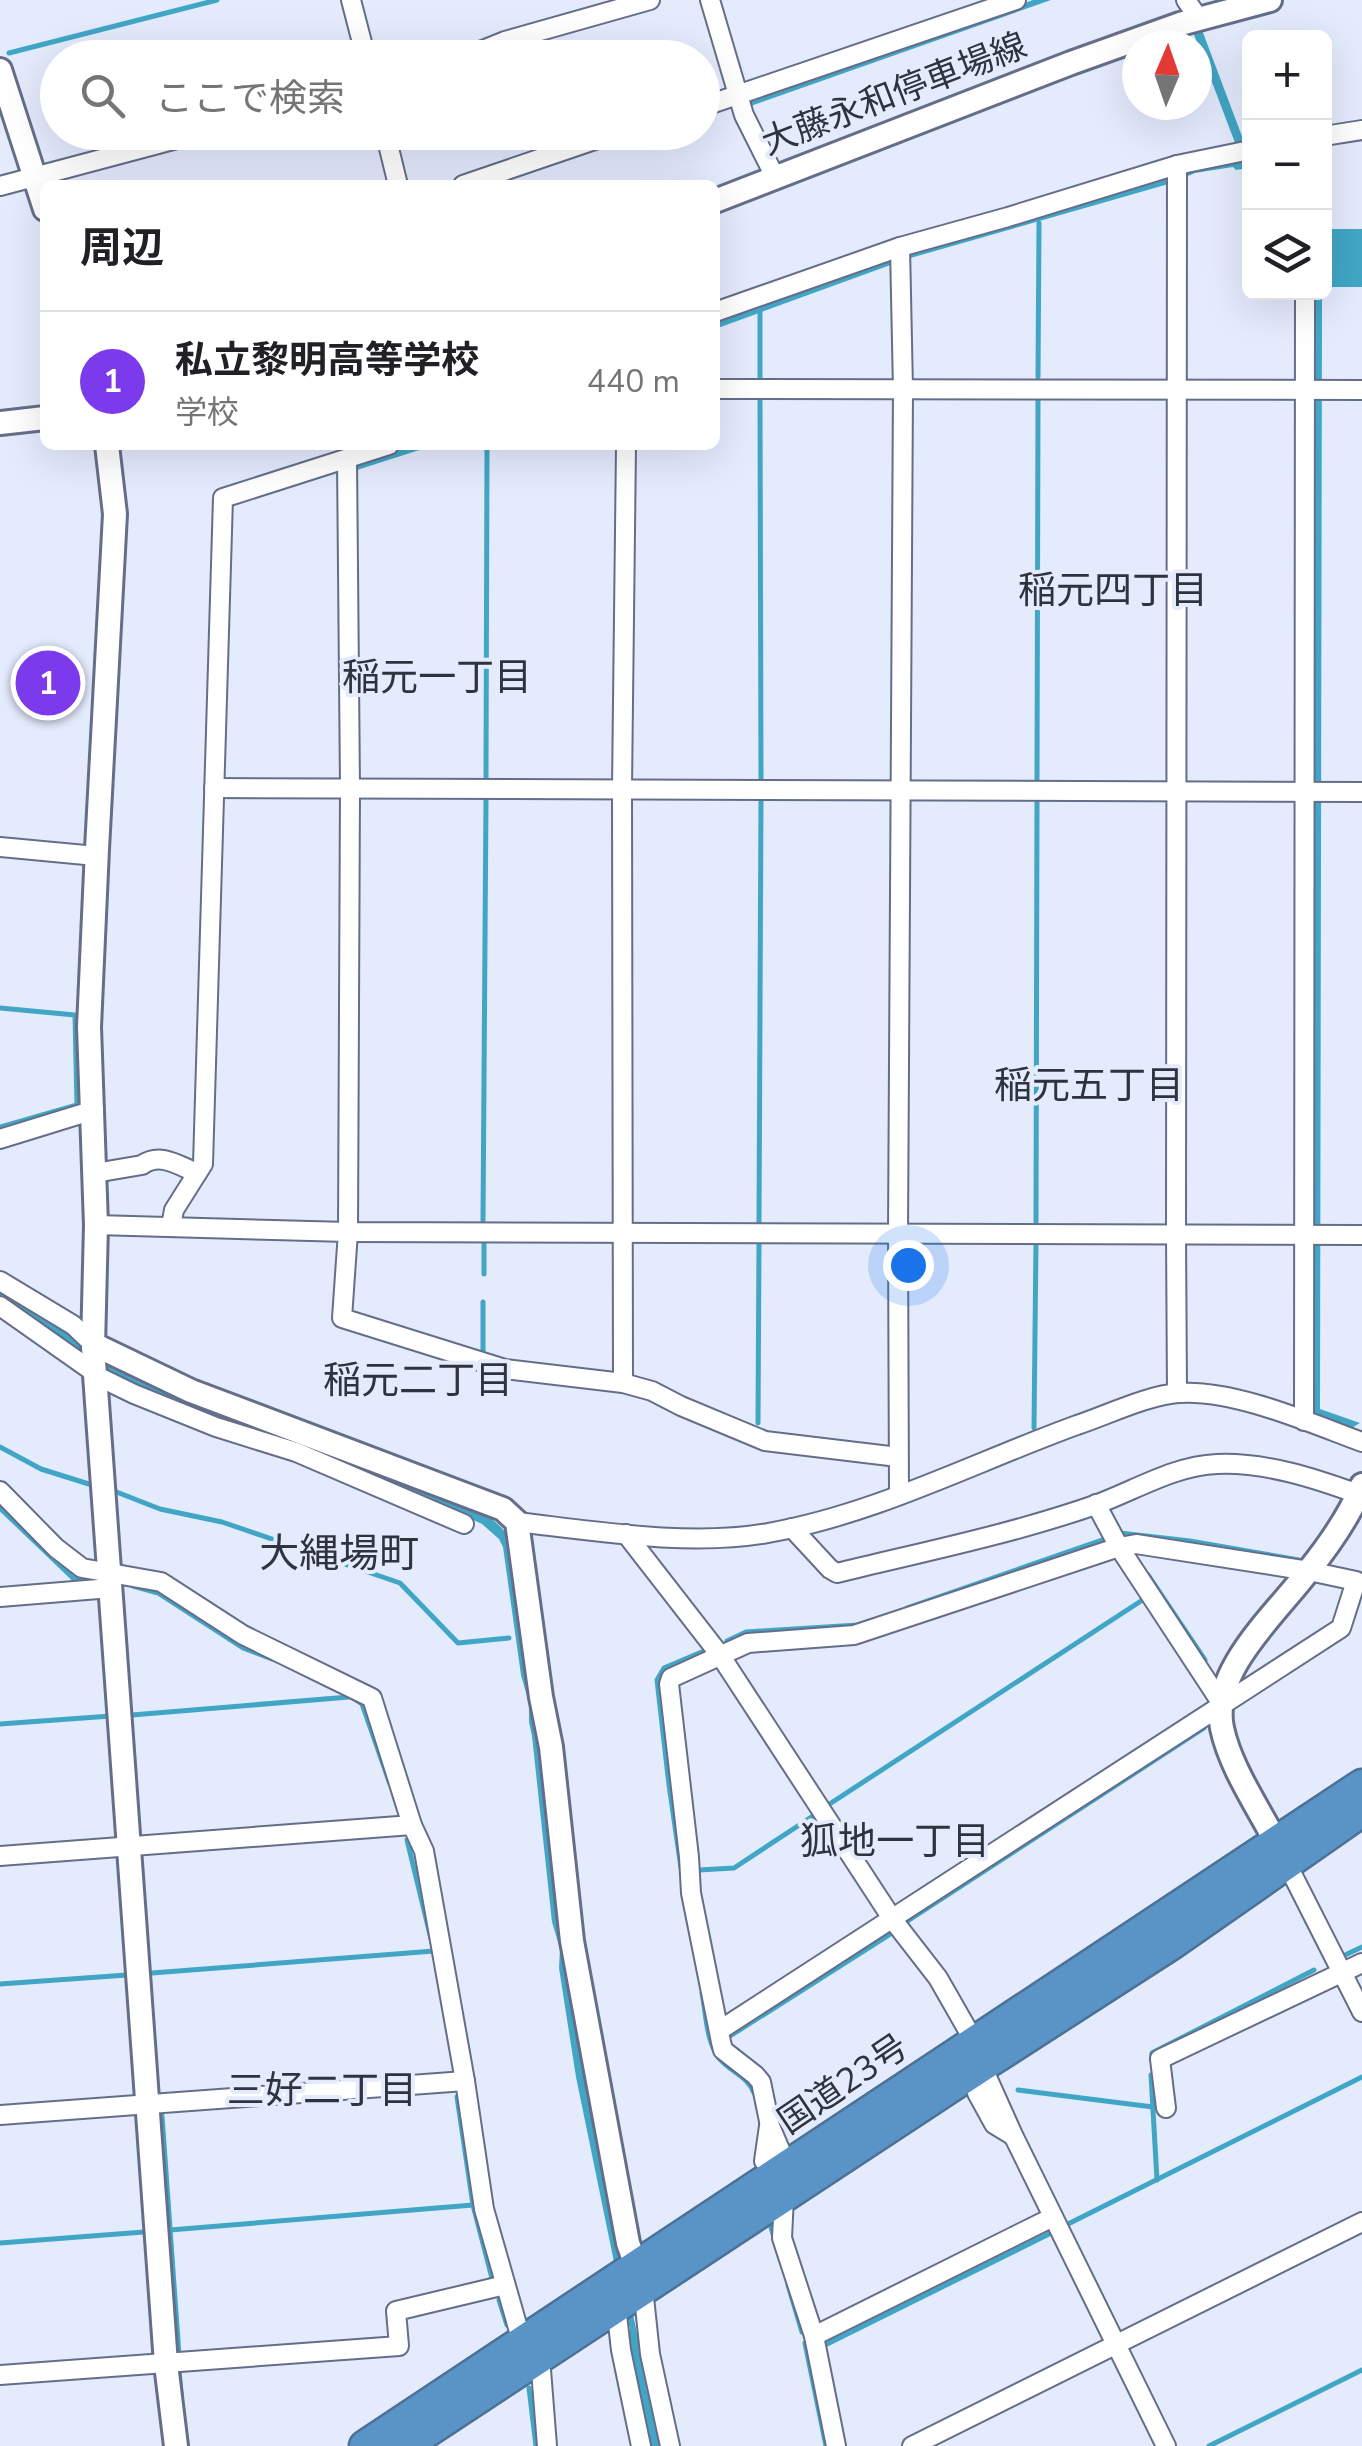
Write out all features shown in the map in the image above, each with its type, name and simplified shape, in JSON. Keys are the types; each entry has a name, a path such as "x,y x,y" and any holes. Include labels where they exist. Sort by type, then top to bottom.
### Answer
{"highway":[{"name":"国道23号","path":"405,2446 531,2350 1281,1852 1362,1785"},
{"name":"国道23号","path":"1281,1852 1362,1811"},
{"name":"国道23号","path":"365,2446 616,2306 640,2277"}],"street":[{"path":"351,0 361,40"},
{"path":"512,40 650,0"},
{"path":"710,0 744,116 775,178"},
{"path":"720,101 1016,0"},
{"name":"大藤永和停車場線","path":"720,199 1071,63 1192,9 1255,2"},
{"path":"0,70 40,191"},
{"path":"1332,135 1362,130"},
{"path":"0,186 136,150"},
{"path":"389,150 397,180"},
{"path":"478,180 565,150"},
{"path":"720,310 1008,217 1177,173 1240,152"},
{"path":"1177,173 1178,1393"},
{"path":"899,1495 903,389 900,254"},
{"path":"1304,1421 1312,1235 1312,391 1306,300"},
{"path":"720,388 1362,390"},
{"path":"0,423 40,419"},
{"path":"109,450 115,514 90,1027 96,1225 94,1362 166,2364 176,2446"},
{"path":"171,1226 174,1210 203,1164 222,498 374,450"},
{"path":"623,1384 626,450"},
{"path":"347,459 348,1232 342,1318 504,1369 652,1391 765,1441 898,1457"},
{"path":"214,788 1362,792"},
{"path":"0,848 96,856"},
{"path":"0,1139 94,1110"},
{"path":"95,1173 159,1157 197,1173"},
{"path":"96,1225 348,1232 1362,1235"},
{"path":"0,1280 73,1325 94,1362 191,1391 503,1509 518,1522 702,1538 764,1534 899,1495 1039,1439 1178,1393 1218,1396 1362,1442"},
{"path":"0,1306 94,1362 134,1394 216,1427 296,1452 464,1524"},
{"path":"792,1528 838,1573 1025,1526 1196,1466 1254,1466 1360,1490 1308,1571 1241,1652 1226,1686 1220,1723 1226,1744 1362,2012"},
{"path":"0,1491 56,1548 82,1568 110,1580"},
{"path":"1096,1504 1119,1548 1222,1704"},
{"path":"518,1522 551,1748 572,1941 670,2446"},
{"path":"626,1534 720,1655 893,1920 938,1978 972,2058 994,2124 1013,2135"},
{"path":"720,2030 1341,1628 1356,1581 1136,1544 854,1635 748,1643 671,1678 691,1893 723,2050 760,2082 770,2126 782,2238 814,2336 836,2446"},
{"path":"0,1597 110,1580 161,1582 243,1635 372,1698 424,1851 484,2210 504,2285 531,2350 547,2446"},
{"path":"0,1856 412,1825"},
{"path":"1166,2108 1160,2059 1362,1963"},
{"path":"972,2058 1166,2446"},
{"path":"0,2115 465,2081"},
{"path":"814,2336 1054,2218"},
{"path":"912,2446 1362,2222"},
{"path":"0,2375 399,2346 396,2311 504,2285"},
{"path":"616,2306 641,2446"}],"water":[{"path":"1033,0 1051,0 748,107 745,101"},
{"path":"1212,57 1242,136 1242,169 1195,173 1172,183 907,259 720,327 720,321 911,252 1240,156 1212,82"},
{"path":"1332,229 1362,229 1362,287 1332,287"},
{"path":"1310,300 1322,300 1320,1409 1360,1423 1350,1429 1310,1414"},
{"path":"397,450 419,450 357,470 357,463"},
{"path":"0,1289 71,1336 83,1350 127,1375 194,1404 464,1504 503,1529 511,1542 620,2259 614,2262 576,2077 559,1968 560,1949 552,1922 529,1703 499,1539 482,1524 421,1495 121,1382 0,1299"},
{"path":"633,2314 660,2446 649,2446 629,2349 627,2317"}],"waterway":[{"path":"60,40 217,0"},
{"path":"9,53 40,45"},
{"path":"1038,377 1039,223"},
{"path":"760,309 760,381"},
{"path":"760,396 761,781"},
{"path":"1037,780 1038,400"},
{"path":"486,778 487,450"},
{"path":"759,1224 761,797"},
{"path":"483,1221 486,799"},
{"path":"1036,1222 1037,799"},
{"path":"0,1008 75,1015 77,1105 0,1127"},
{"path":"758,1423 759,1240"},
{"path":"484,1241 484,1274"},
{"path":"1034,1428 1036,1241"},
{"path":"483,1302 483,1352"},
{"path":"0,1447 41,1469 92,1485"},
{"path":"114,1491 160,1509 222,1522 400,1583 458,1643 509,1638"},
{"path":"0,1508 74,1579 97,1580"},
{"path":"1120,1533 1299,1560"},
{"path":"907,1608 1102,1540"},
{"path":"1148,1575 1205,1660"},
{"path":"133,1586 158,1593 243,1648 272,1659"},
{"path":"828,1805 1144,1599"},
{"path":"727,1641 746,1632 858,1625 883,1617"},
{"path":"681,1868 657,1680 664,1668 704,1651"},
{"path":"350,1696 362,1704 390,1784"},
{"path":"132,1715 349,1697"},
{"path":"0,1724 111,1716"},
{"path":"906,1922 1204,1728"},
{"path":"699,1870 734,1868 816,1814"},
{"path":"407,1840 431,1939"},
{"path":"730,2036 889,1935"},
{"path":"1343,1956 1362,1947"},
{"path":"152,1973 434,1951"},
{"path":"1152,2060 1152,2053 1314,1970"},
{"path":"0,1984 127,1975"},
{"path":"702,1993 715,2051 723,2063 748,2082 754,2093"},
{"path":"1151,2075 1157,2180"},
{"path":"1066,2225 1362,2077"},
{"path":"1018,2090 1153,2107"},
{"path":"457,2097 473,2205 492,2278 487,2282"},
{"path":"162,2116 179,2355 183,2355"},
{"path":"170,2230 473,2205"},
{"path":"769,2220 775,2241"},
{"path":"0,2243 144,2232"},
{"path":"823,2346 1051,2233"},
{"path":"788,2285 802,2332"},
{"path":"499,2300 507,2325"},
{"path":"805,2343 826,2446"},
{"path":"1209,2446 1362,2370"},
{"path":"179,2371 181,2393"},
{"path":"529,2388 536,2446"}],"place":[{"name":"私立黎明高等学校","path":"48,683"}],"district":[{"name":"稲元四丁目","path":"1113,590"},
{"name":"稲元一丁目","path":"437,677"},
{"name":"稲元五丁目","path":"1089,1085"},
{"name":"稲元二丁目","path":"418,1380"},
{"name":"大縄場町","path":"339,1554"},
{"name":"狐地一丁目","path":"895,1841"},
{"name":"三好二丁目","path":"322,2090"}]}
